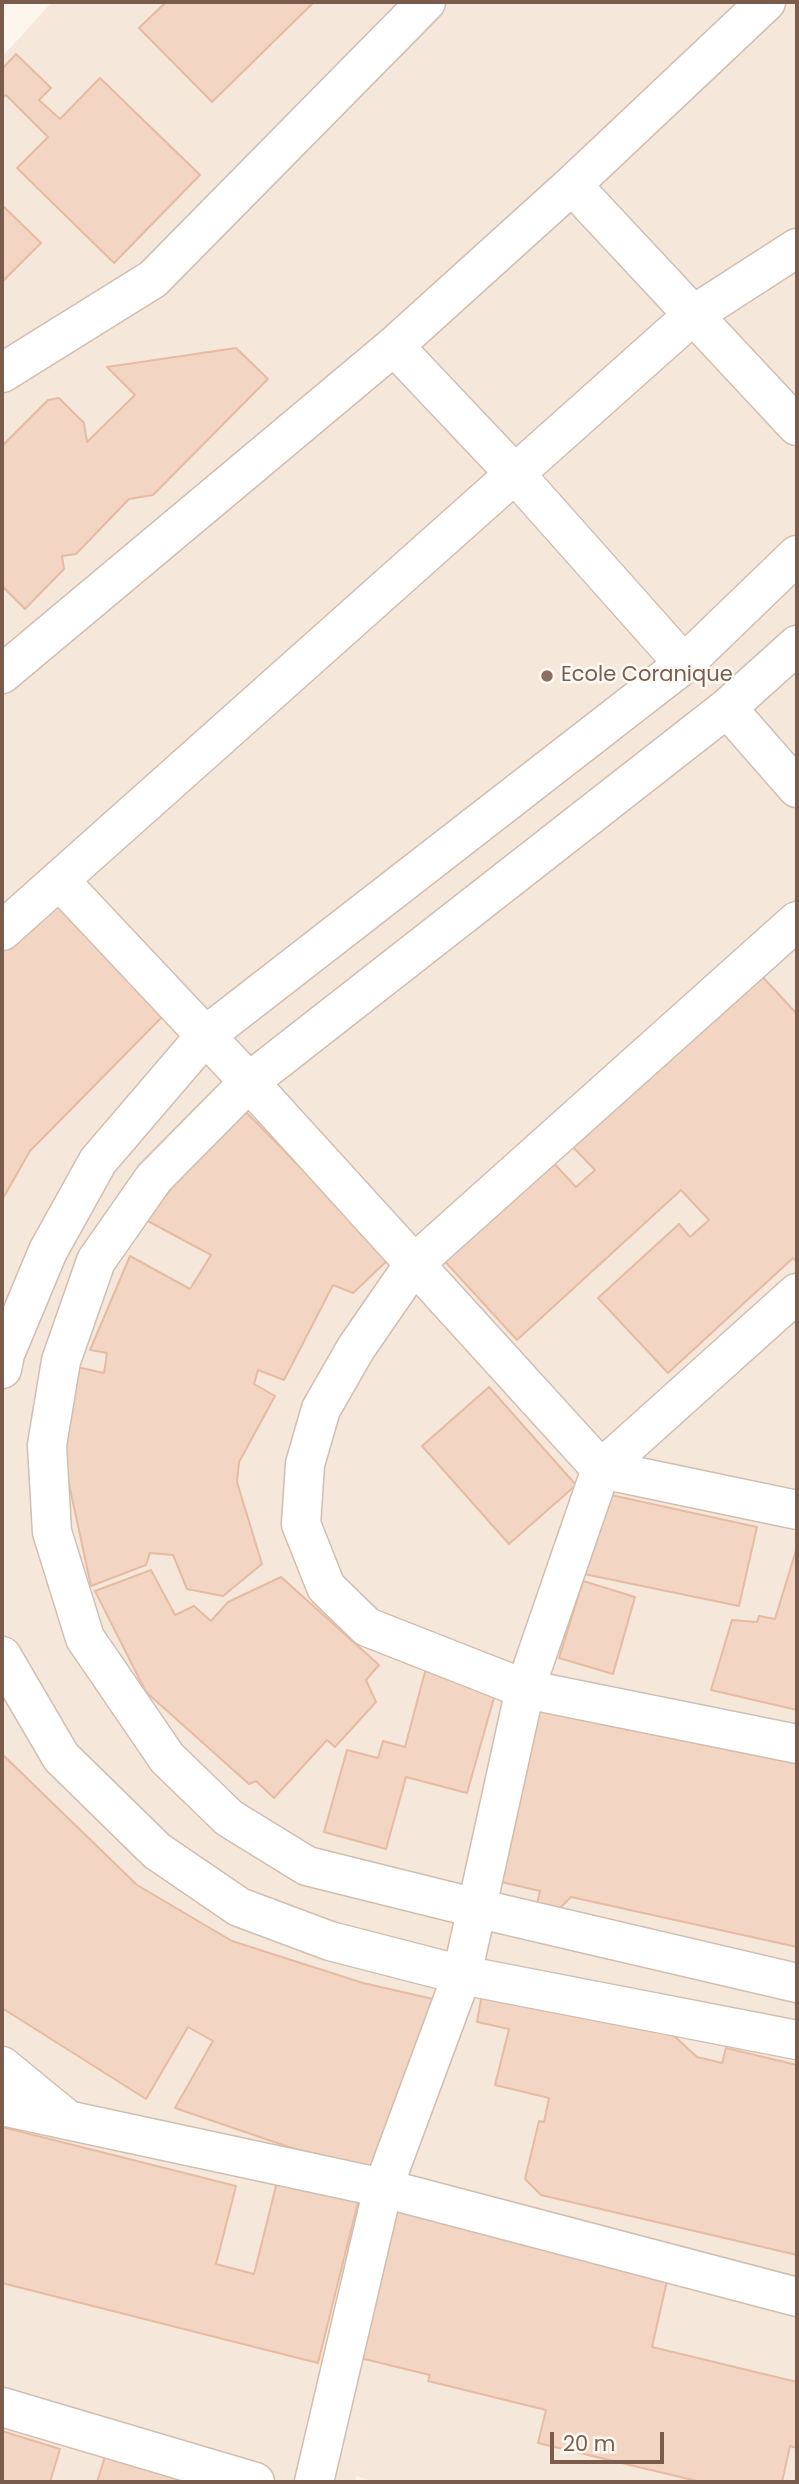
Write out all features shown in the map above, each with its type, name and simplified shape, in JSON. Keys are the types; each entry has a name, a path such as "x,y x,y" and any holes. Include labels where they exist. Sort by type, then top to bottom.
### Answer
{"street":[{"path":"2,373 153,279 426,2"},
{"path":"2,674 394,346 572,185 766,2"},
{"path":"572,185 797,426"},
{"path":"2,930 694,315 797,248"},
{"path":"394,346 514,474 684,664"},
{"path":"2,1369 5,1354 48,1251 98,1161 205,1037 684,664 797,555"},
{"path":"797,645 727,708 249,1082 154,1178 96,1261 61,1361 47,1446 52,1532 85,1638 167,1759 229,1818 307,1866 797,1983"},
{"path":"727,708 797,788"},
{"path":"59,880 249,1082 601,1469 797,1510"},
{"path":"797,921 414,1264 356,1348 321,1409 305,1464 301,1524 326,1587 367,1627 526,1689 797,1744"},
{"path":"314,2482 383,2188 462,1975 526,1689 601,1469 797,1293"},
{"path":"2,1656 61,1757 157,1851 239,1907 330,1941 462,1975 797,2040"},
{"path":"2,2066 65,2118"},
{"path":"2,2106 383,2188 797,2297"},
{"path":"2,2407 255,2482"}],"shaded area":[{"path":"52,2 797,2 797,2482 374,2482 357,2476 354,2482 2,2482 2,57"}],"building":[{"path":"166,2 314,2 212,102 139,28"},
{"path":"16,54 51,88 39,100 60,119 100,78 200,175 114,263 17,168 48,137 6,95 2,98 2,69"},
{"path":"2,205 41,243 2,282"},
{"path":"236,348 268,379 153,495 129,499 76,554 62,556 64,569 25,609 2,586 2,446 48,400 59,398 84,423 87,442 135,395 107,367"},
{"path":"54,896 162,1017 30,1151 2,1200 2,944"},
{"path":"757,971 797,1014 797,1263 793,1258 668,1373 598,1298 679,1224 690,1237 709,1220 681,1190 517,1340 440,1256 548,1157 576,1187 595,1170 569,1143"},
{"path":"238,1104 390,1258 353,1293 333,1285 284,1380 258,1370 254,1384 275,1396 239,1462 237,1482 262,1564 223,1596 187,1589 173,1555 150,1553 146,1565 91,1586 58,1433 77,1367 104,1373 107,1353 90,1350 130,1256 190,1289 211,1255 146,1220"},
{"path":"489,1387 576,1485 509,1544 422,1446"},
{"path":"602,1493 757,1527 739,1606 584,1574"},
{"path":"797,1547 797,1710 711,1690 732,1620 757,1622 759,1616 775,1619"},
{"path":"151,1570 175,1615 194,1606 211,1621 228,1602 281,1577 379,1665 366,1680 376,1702 335,1747 327,1740 274,1798 256,1781 249,1784 146,1692 95,1591"},
{"path":"583,1581 635,1597 613,1674 559,1658"},
{"path":"426,1668 497,1687 467,1793 406,1777 386,1849 324,1832 347,1750 378,1758 383,1741 405,1747"},
{"path":"536,1701 615,1718 627,1730 638,1720 779,1746 797,1764 797,1947 571,1897 555,1913 536,1908 540,1891 497,1881"},
{"path":"2,1754 137,1885 232,1941 363,1983 442,2001 374,2168 292,2148 175,2108 213,2041 188,2027 146,2099 2,2008"},
{"path":"482,1994 672,2034 697,2057 722,2063 726,2048 797,2065 797,2255 541,2195 525,2179 539,2121 544,2122 549,2098 495,2085 509,2029 477,2022"},
{"path":"2,2127 236,2186 216,2264 254,2274 280,2170 361,2190 318,2363 2,2283"},
{"path":"392,2206 669,2272 652,2347 797,2382 797,2448 790,2446 782,2482 701,2482 538,2443 546,2410 428,2381 430,2375 356,2357"},
{"path":"2,2431 60,2449 50,2482 2,2482"},
{"path":"107,2450 215,2482 97,2482"}],"place":[{"name":"Ecole Coranique","path":"547,676"}]}
